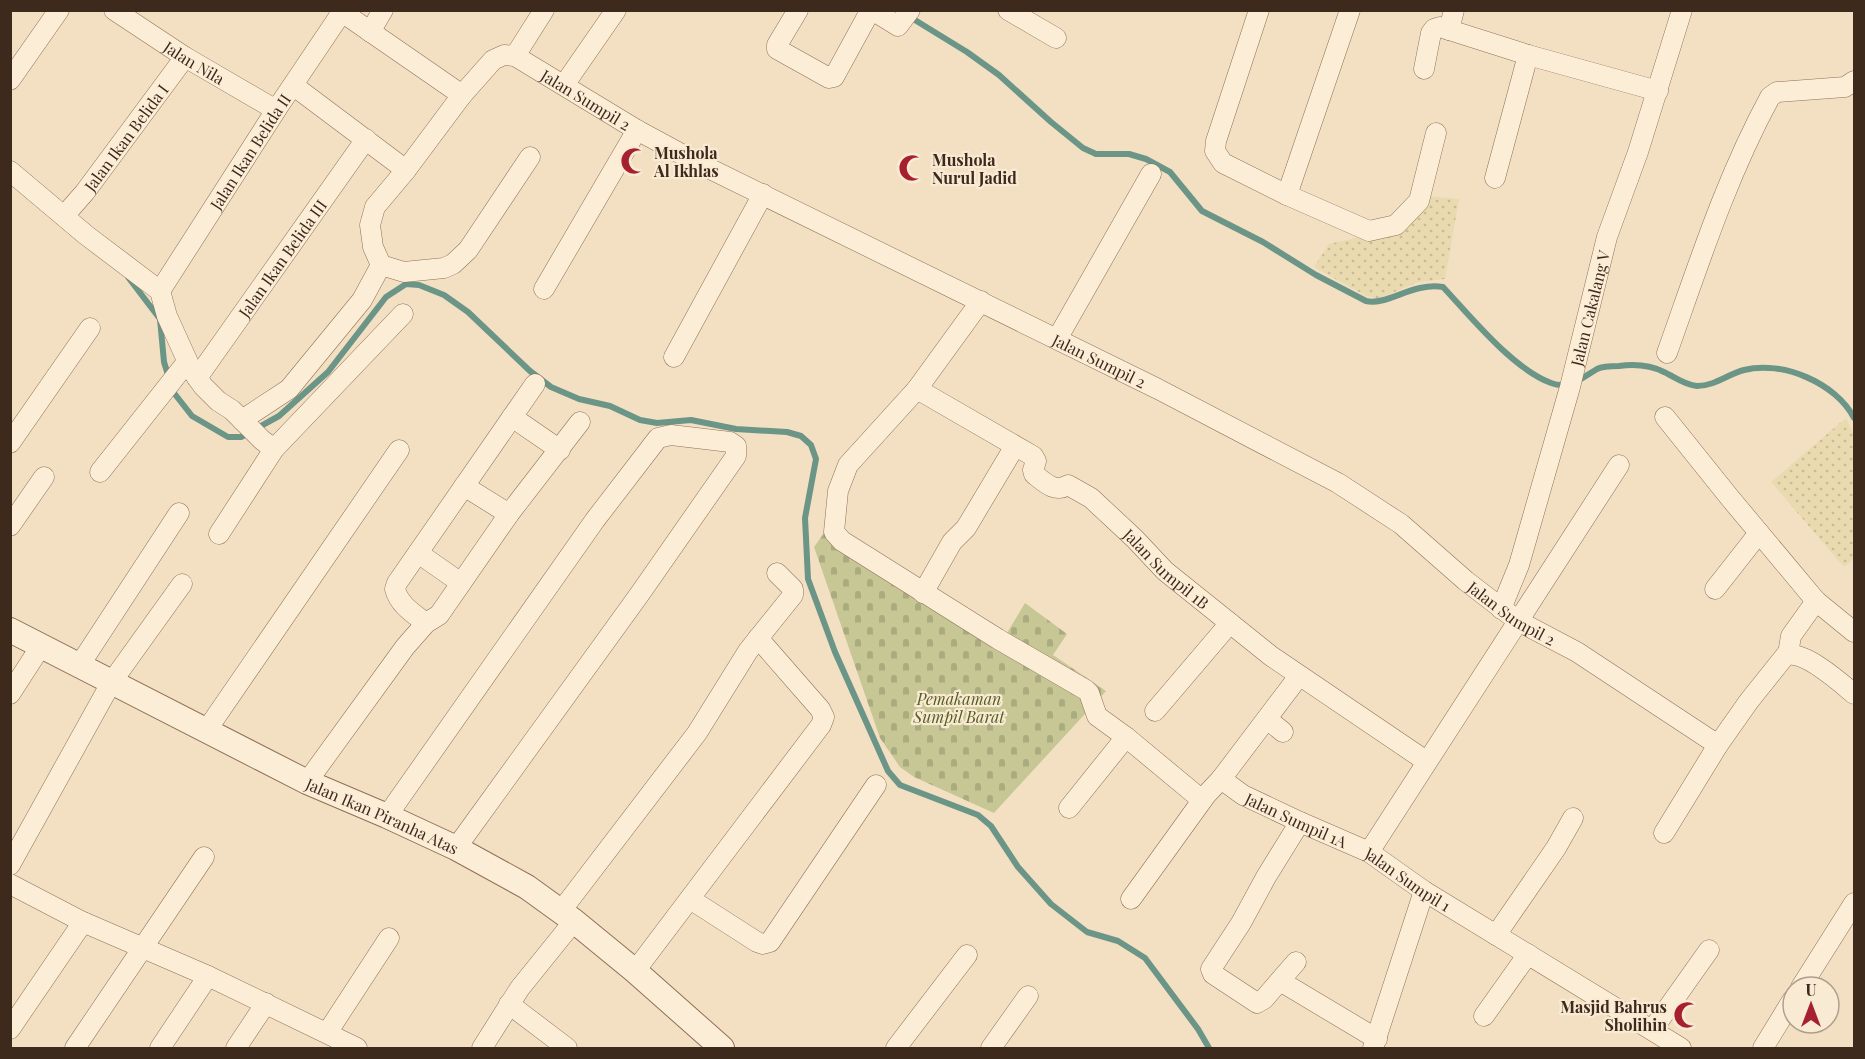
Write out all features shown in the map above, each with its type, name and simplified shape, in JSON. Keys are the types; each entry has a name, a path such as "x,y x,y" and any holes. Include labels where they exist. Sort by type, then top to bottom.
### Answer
{"street":[{"path":"10,80 59,10"},
{"name":"Jalan Nila","path":"114,10 185,57 276,110"},
{"path":"369,32 383,10"},
{"path":"530,157 468,250 453,264 444,268 404,272 381,265 373,247 370,225 375,207 462,95 493,60 504,55 515,56 544,10"},
{"path":"564,85 616,10"},
{"path":"798,10 777,45 777,49 830,78 834,77 869,13 877,13 897,26 908,15"},
{"path":"1008,10 1056,38"},
{"path":"1259,10 1216,141 1215,151 1223,163 1287,195 1369,231 1396,225 1419,201 1436,133"},
{"path":"1287,195 1350,10"},
{"path":"1449,30 1454,10"},
{"name":"Jalan Cakalang V","path":"1501,609 1518,565 1575,368 1606,237 1658,91 1682,10"},
{"path":"340,11 462,95"},
{"name":"Jalan Ikan Belida II","path":"160,291 276,110 294,86 340,11"},
{"path":"1424,69 1432,31 1440,27 1528,55 1658,91"},
{"path":"1495,178 1528,55"},
{"name":"Jalan Sumpil 2","path":"515,56 637,130 1158,389 1338,483 1401,524 1518,621 1577,652 1718,745"},
{"name":"Jalan Ikan Belida I","path":"64,216 85,192 185,57"},
{"path":"1667,353 1738,159 1770,97 1777,92 1845,87 1854,81"},
{"path":"294,86 406,170"},
{"path":"544,289 637,130"},
{"name":"Jalan Ikan Belida III","path":"100,472 164,390 189,370 366,139"},
{"path":"10,171 160,291 167,316 189,370 268,445"},
{"path":"1057,339 1151,174"},
{"path":"674,357 763,194"},
{"path":"244,422 289,389 362,300 381,265"},
{"path":"981,301 917,389 848,465 838,491 834,532 842,541 923,593 1086,690 1097,716 1202,800"},
{"path":"219,534 268,445 403,314"},
{"path":"10,443 90,328"},
{"path":"426,623 403,604 395,589 535,384"},
{"name":"Jalan Sumpil 1B","path":"917,389 1035,458 1033,470 1036,476 1055,489 1068,485 1091,498 1165,570 1230,623 1299,676 1426,761"},
{"path":"512,417 560,450"},
{"path":"1665,417 1816,601 1854,632"},
{"path":"307,782 405,647 426,623 439,615 509,514 580,422"},
{"path":"387,816 595,520 658,438 670,435 730,442 736,446 735,456 722,476 456,848"},
{"path":"923,593 952,542 966,528 1015,446"},
{"path":"206,731 399,450"},
{"name":"Jalan Sumpil 1","path":"1619,465 1369,852 1424,891 1681,1048"},
{"path":"10,526 44,477"},
{"path":"464,486 509,514"},
{"path":"79,666 179,513"},
{"path":"1715,589 1759,533"},
{"path":"418,553 461,583"},
{"path":"482,1048 568,916 697,733 758,638 793,595 793,589 777,573"},
{"path":"10,865 111,683 182,584"},
{"path":"1793,656 1791,636 1816,601"},
{"path":"1155,711 1230,623"},
{"name":"Jalan Ikan Piranha Atas","path":"10,630 307,782 456,848 528,887 568,916 635,971 722,1048"},
{"path":"635,971 821,725 824,717 820,709 758,638"},
{"path":"10,694 41,646"},
{"path":"1793,656 1824,670 1854,694"},
{"path":"1664,833 1718,745 1777,664 1793,656"},
{"path":"1131,899 1202,800 1223,781 1299,676"},
{"path":"1267,719 1283,732"},
{"path":"1069,808 1126,737"},
{"name":"Jalan Sumpil 1A","path":"1223,781 1243,795 1369,852"},
{"path":"690,899 757,942 763,944 770,942 876,785"},
{"path":"1496,935 1556,848 1573,818"},
{"path":"1296,962 1262,1001 1257,1002 1214,974 1211,969 1241,923 1300,822"},
{"path":"75,1048 204,856"},
{"path":"10,884 83,922 208,976 357,1048"},
{"path":"1280,981 1375,1044 1424,891"},
{"path":"1809,975 1854,903"},
{"path":"10,1029 83,922"},
{"path":"327,1033 389,938"},
{"path":"1653,1029 1709,950"},
{"path":"1484,1016 1528,954"},
{"path":"896,1048 967,955"},
{"path":"160,1048 208,976"},
{"path":"1000,1045 1028,996"},
{"path":"236,1048 266,1004"},
{"path":"509,1004 567,1048"},
{"path":"1763,1048 1781,1019"}],"shaded area":[{"path":"1426,196 1459,199 1445,279 1418,282 1378,299 1366,296 1314,267 1329,244 1404,227"},
{"path":"1846,418 1854,434 1854,559 1844,567 1771,482"}],"green space":[{"name":"Pemakaman Sumpil Barat","path":"829,526 1004,638 1025,603 1067,634 1053,655 1106,691 994,813 914,777 900,767 880,738 814,547"}],"waterway":[{"path":"910,17 999,75 1083,148 1096,154 1129,154 1146,159 1170,172 1202,211 1263,242 1316,275 1366,301 1383,300 1421,288 1443,287 1479,327 1508,354 1522,366 1551,383 1570,384 1597,369 1611,366 1648,366 1697,386 1710,384 1744,370 1775,368 1807,377 1821,385 1835,394 1854,418"},
{"path":"128,277 160,319 164,362 169,378"},
{"path":"172,388 192,416 228,437 241,437 279,416 328,372 386,297 406,284 419,285 444,295 468,312 530,371 551,387 579,399 610,406 640,420 657,423 691,420 736,429 787,432 801,436 811,445 816,459 805,518 808,579 835,652 888,771 900,785 978,815 991,826 1018,867 1051,904 1087,932 1118,941 1145,958 1198,1029 1209,1048"}],"place":[{"name":"Mushola Al Ikhlas","path":"634,161"},
{"name":"Mushola Nurul Jadid","path":"912,168"},
{"name":"Masjid Bahrus Sholihin","path":"1687,1015"}]}
